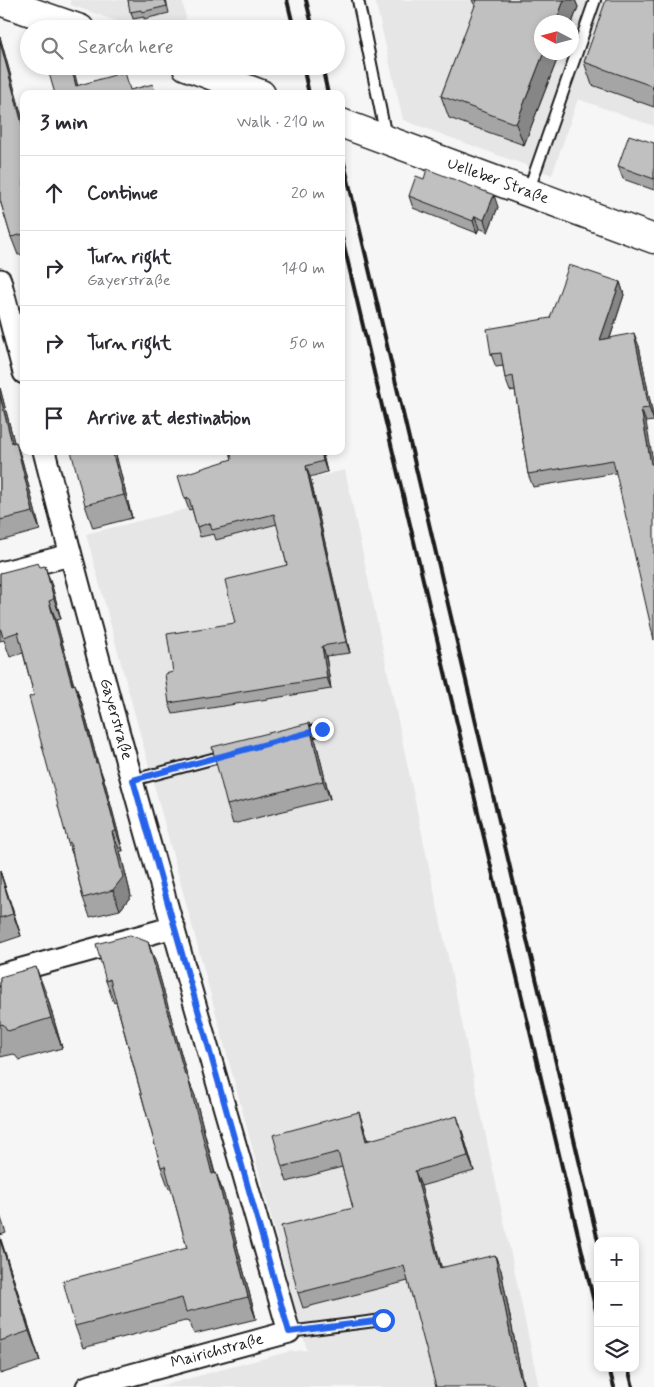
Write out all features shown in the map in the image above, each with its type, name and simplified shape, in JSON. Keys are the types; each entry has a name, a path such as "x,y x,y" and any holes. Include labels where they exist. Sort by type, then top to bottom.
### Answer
{"street":[{"path":"0,1 54,20"},
{"path":"210,75 250,90"},
{"name":"Uelleber Straße","path":"345,124 654,239"},
{"path":"0,280 20,358"},
{"name":"Gayerstraße","path":"45,455 70,555 289,1332"},
{"path":"0,573 70,555"},
{"path":"0,975 174,927"},
{"name":"Mairichstraße","path":"87,1387 289,1332"}],"lane":[{"path":"358,0 387,140"},
{"path":"528,192 596,0"},
{"path":"293,736 322,729"},
{"path":"133,780 236,752"},
{"path":"289,1332 383,1320"}],"shaded area":[{"path":"70,0 182,0 186,18 185,20 114,20 71,5"},
{"path":"375,0 654,0 654,126 578,99 552,175 403,120"},
{"path":"345,470 539,1387 157,1387 287,1352 307,1350 86,534"}],"building":[{"path":"128,0 165,0 167,6 142,12 141,10 130,12"},
{"path":"477,0 564,0 559,15 534,15 534,60 541,60 516,124 441,96"},
{"path":"606,0 654,0 654,80 652,86 584,62"},
{"path":"0,42 20,116 20,235 11,237 0,200"},
{"path":"50,75 73,75 76,86 114,75 126,75 130,90 54,90"},
{"path":"153,84 154,90 130,90"},
{"path":"629,135 654,143 654,179 618,166"},
{"path":"427,169 494,195 484,220 475,216 473,221 409,196 416,176 424,179"},
{"path":"569,265 620,282 600,340 634,333 649,408 641,409 651,464 654,464 654,640 613,460 528,474 513,376 505,378 501,353 491,354 487,329 550,318"},
{"path":"0,396 12,443 16,442 33,512 0,520"},
{"path":"72,455 113,455 124,495 85,505"},
{"path":"231,455 322,455 323,461 306,466 346,642 322,646 327,678 169,703 165,674 173,672 167,634 235,623 225,580 287,565 274,514 212,530 210,523 197,527 189,498 185,499 178,476 232,459"},
{"path":"38,563 40,567 45,566 54,599 49,601 72,685 75,684 96,763 98,763 116,831 112,832 123,877 113,890 83,898 70,842 68,843 29,697 34,695 18,632 3,637 0,627 0,573"},
{"path":"309,723 323,781 227,805 212,747"},
{"path":"0,872 13,914 0,918"},
{"path":"130,935 148,942 185,1075 187,1074 212,1174 216,1173 248,1297 186,1312 182,1298 75,1326 63,1281 187,1248 165,1166 161,1167 110,979 106,981 96,944"},
{"path":"36,967 51,1018 8,1031 3,1024 0,1025 0,977"},
{"path":"359,1112 366,1141 457,1116 468,1156 415,1171 440,1268 495,1255 514,1354 523,1387 436,1387 404,1266 298,1293 281,1226 353,1208 338,1152 282,1167 273,1135"},
{"path":"0,1240 29,1331 0,1341"}],"railway":[{"path":"287,0 292,20"},
{"path":"306,0 311,20"},
{"path":"305,75 308,90"},
{"path":"324,75 327,90"},
{"path":"345,167 597,1237"},
{"path":"345,250 594,1302"},
{"path":"610,1372 614,1387"},
{"path":"629,1372 633,1387"}],"route":[{"path":"322,729 133,780 289,1332 383,1320"}]}
